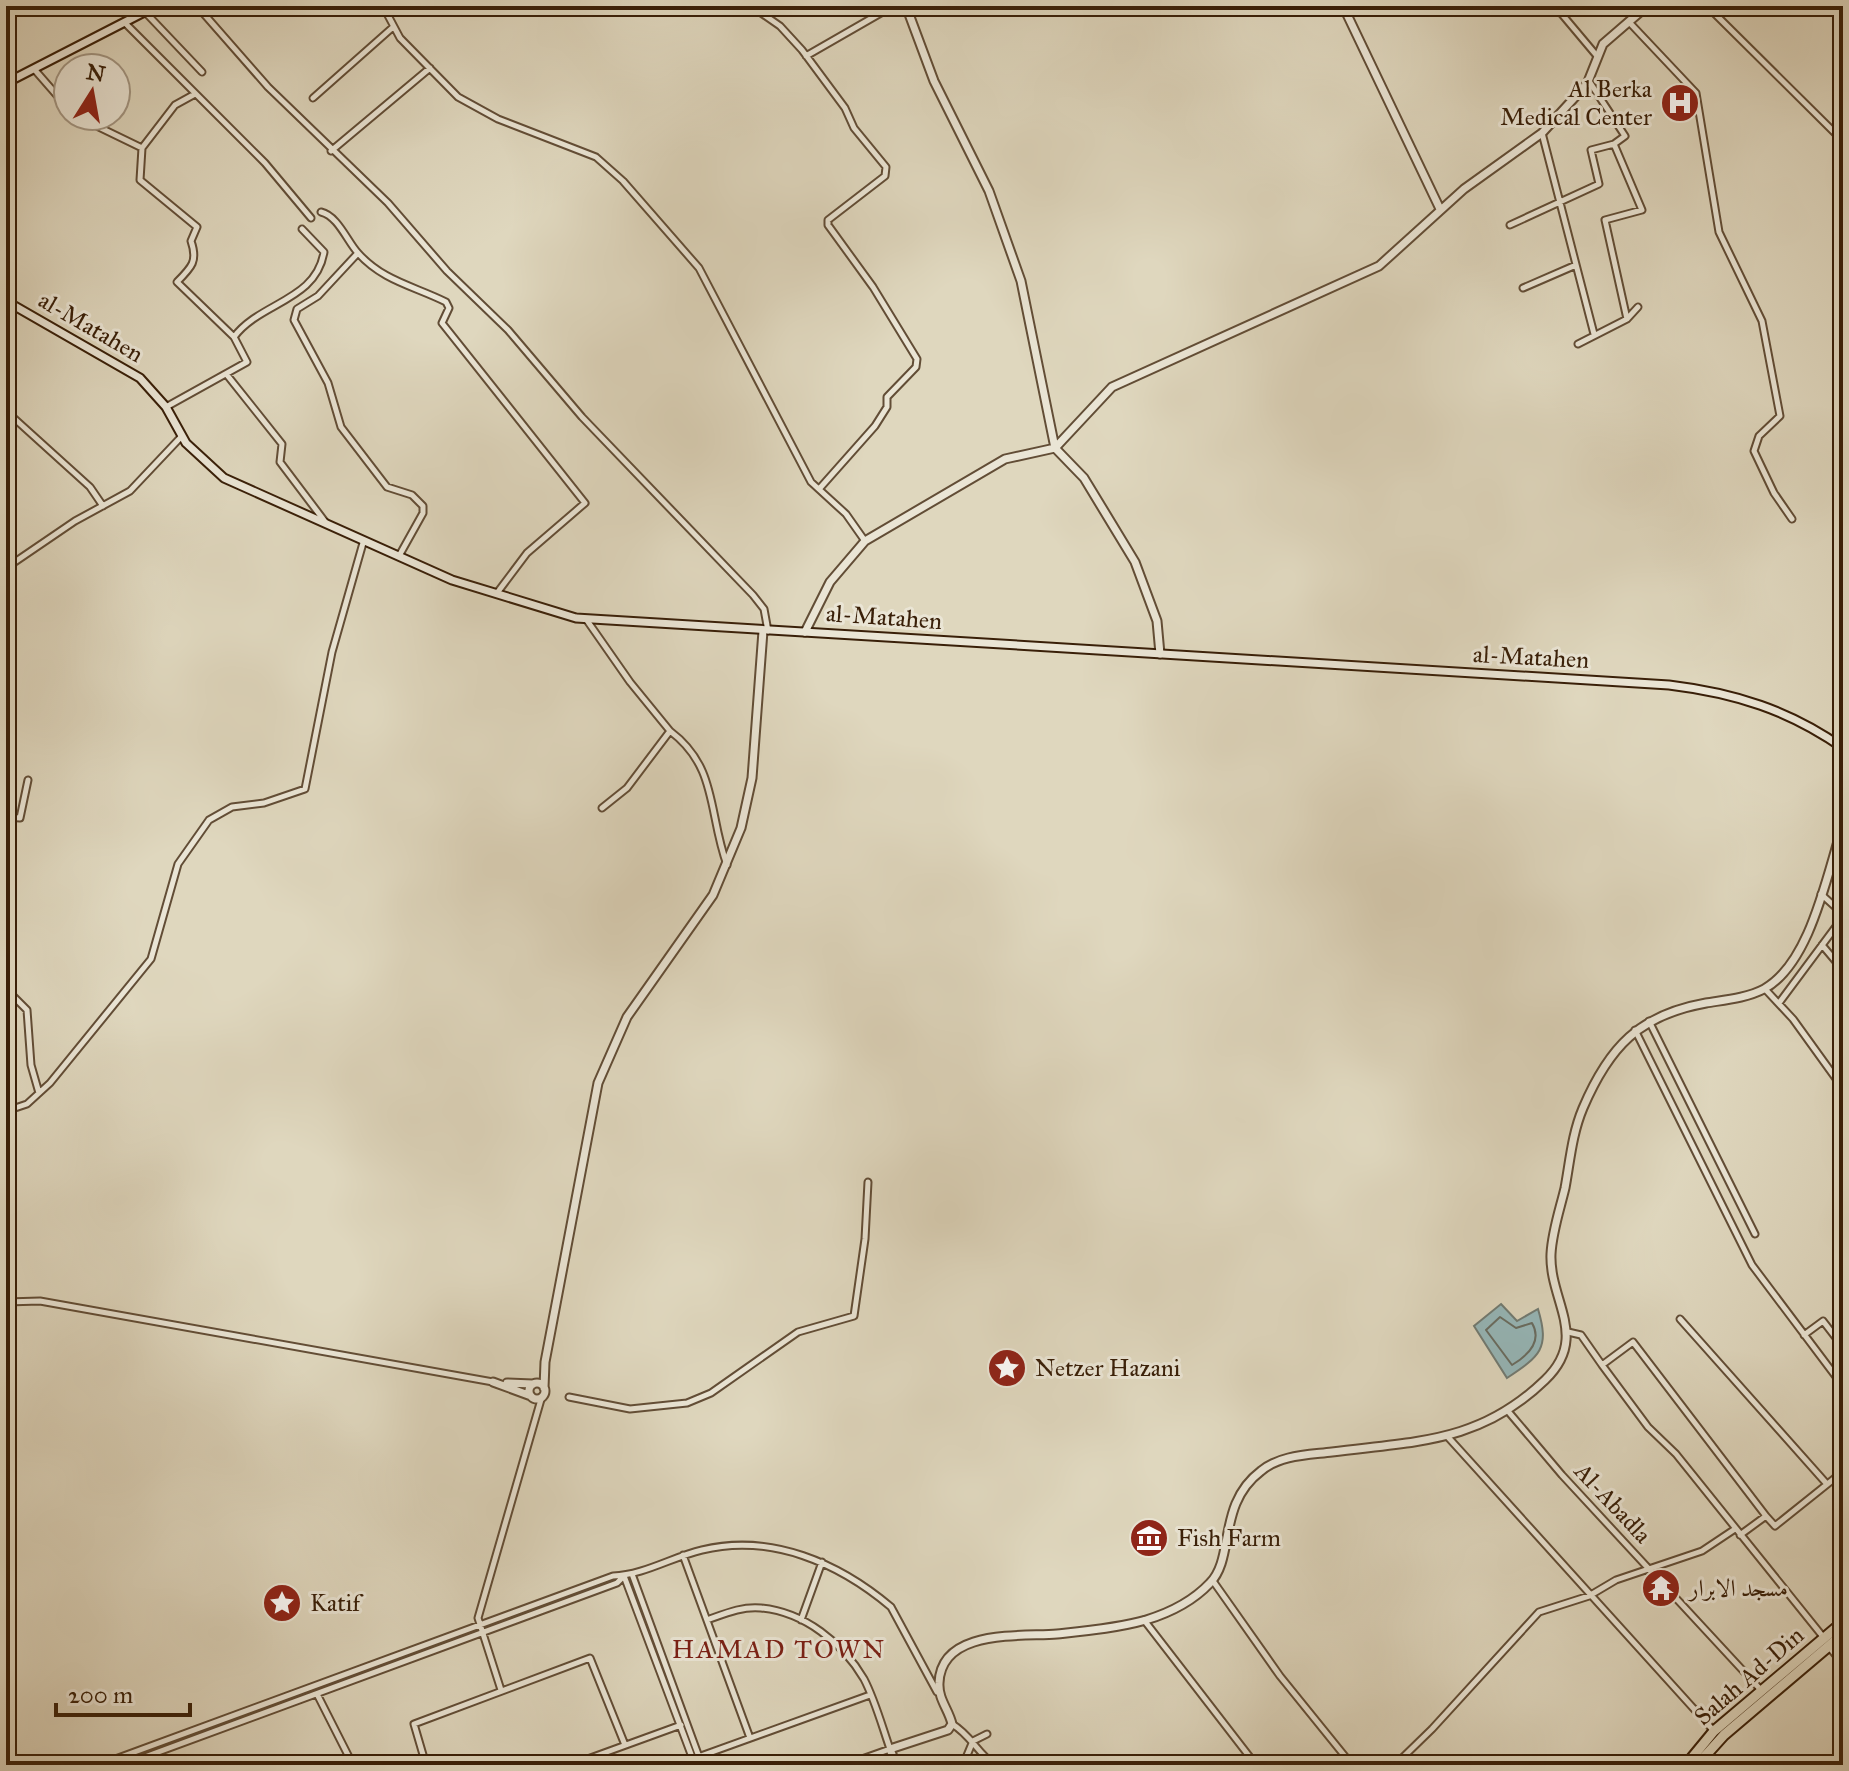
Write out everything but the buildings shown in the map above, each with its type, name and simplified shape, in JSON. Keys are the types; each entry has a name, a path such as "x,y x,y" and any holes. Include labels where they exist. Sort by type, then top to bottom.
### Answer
{"highway":[{"name":"Salah Ad-Din","path":"1697,1765 1777,1682 1826,1642 1843,1622"},
{"name":"Salah Ad-Din","path":"1826,1642 1843,1634"},
{"name":"Salah Ad-Din","path":"1686,1765 1714,1731 1760,1689 1777,1682"}],"street":[{"path":"6,83 156,6"},
{"path":"197,6 331,151 388,203 447,271 508,330 582,417 764,609 766,632 752,778 741,828 727,866 697,920 627,1017 598,1083 538,1397 484,1590 479,1625 501,1690"},
{"path":"383,6 392,28 458,97 498,119 596,157 623,181 699,268 811,482 846,514 865,541"},
{"path":"751,6 780,26 806,56 845,108 854,128 886,167 885,176 828,220 830,231 873,287 917,359 916,367 887,397 887,407 875,426 820,488"},
{"path":"806,56 893,6"},
{"path":"906,6 934,81 989,191 1021,281 1055,448 1084,478 1135,562 1157,621 1160,654"},
{"path":"1343,6 1440,209"},
{"path":"1555,6 1597,56"},
{"path":"805,632 831,581 865,541 1005,459 1055,448 1112,387 1379,266 1494,164 1542,133 1589,80 1603,44 1647,6"},
{"path":"1707,6 1843,141"},
{"path":"145,12 202,72"},
{"path":"1628,21 1696,93 1719,232 1762,321 1780,416 1759,436 1754,451 1774,493 1792,519"},
{"path":"125,23 265,163 311,218"},
{"path":"313,98 392,28"},
{"path":"331,151 430,68"},
{"path":"34,69 52,90"},
{"path":"1510,225 1599,184 1591,150 1624,139 1624,130 1589,80"},
{"path":"166,407 247,362 234,337 177,282 194,264 196,255 191,239 198,229 140,180 142,148 175,105 195,94"},
{"path":"109,132 142,148"},
{"path":"1542,133 1594,334"},
{"path":"1614,144 1642,210 1605,220 1627,319"},
{"path":"321,212 335,221 358,253 384,276 446,302 449,308 442,323 585,503 527,553 497,593"},
{"path":"234,337 247,323 312,282 324,252 302,229"},
{"path":"358,253 318,296 297,309 294,320 328,383 341,427 387,487 412,495 423,506 423,513 399,556"},
{"path":"1523,288 1576,265"},
{"name":"al-Matahen","path":"6,301 124,366 155,392 181,437 224,478 363,543 462,584 586,619 1716,691 1766,705 1800,721 1843,748"},
{"path":"1578,344 1627,319 1638,307"},
{"path":"227,375 282,444 280,462 326,524"},
{"path":"6,411 90,487 103,506"},
{"path":"6,568 141,482 181,437"},
{"path":"6,1111 27,1104 39,1093 151,959 178,864 194,837 209,820 232,807 264,803 305,789 332,652 363,543"},
{"path":"586,619 630,682 670,731 687,744 703,767 716,836 727,866"},
{"path":"602,808 627,788 670,731"},
{"path":"6,817 20,818 28,780"},
{"path":"940,1696 939,1681 945,1663 974,1642 1011,1634 1060,1634 1144,1620 1182,1604 1213,1581 1233,1506 1261,1470 1288,1458 1447,1436 1481,1427 1547,1378 1561,1359 1568,1332 1552,1272 1551,1252 1573,1136 1595,1083 1634,1029 1648,1020 1671,1011 1765,989 1787,967 1807,938 1843,825"},
{"path":"1779,1003 1843,916 1821,893"},
{"path":"1822,945 1843,970"},
{"path":"6,989 27,1010 33,1079 39,1093"},
{"path":"1765,989 1837,1080"},
{"path":"1648,1020 1755,1234"},
{"path":"1634,1029 1739,1243 1843,1386"},
{"path":"569,1397 630,1409 687,1403 711,1393 798,1332 854,1316 865,1239 868,1182"},
{"path":"6,1302 40,1301 493,1382 538,1397"},
{"path":"1680,1319 1826,1483"},
{"path":"1804,1335 1823,1321 1843,1347"},
{"path":"1568,1332 1581,1335 1648,1427 1676,1454 1843,1664"},
{"path":"1602,1365 1633,1342 1775,1526 1843,1466"},
{"path":"538,1397 529,1389 545,1362"},
{"path":"493,1382 534,1383"},
{"path":"534,1383 538,1397"},
{"name":"Al-Abadla","path":"1507,1410 1562,1475 1760,1689"},
{"path":"1447,1436 1714,1731"},
{"path":"1740,1535 1766,1516"},
{"path":"1395,1765 1539,1612 1589,1596 1616,1580 1702,1551 1735,1529"},
{"path":"99,1765 613,1576 632,1574 683,1555 736,1546 782,1549 822,1562 843,1572 891,1607 952,1724 973,1741 984,1759 995,1765"},
{"path":"683,1555 750,1738"},
{"path":"801,1620 822,1562"},
{"path":"632,1574 696,1760"},
{"path":"123,1765 140,1762 617,1583 624,1576"},
{"path":"624,1576 681,1725 696,1760 702,1765"},
{"path":"1213,1581 1280,1676 1352,1765"},
{"path":"707,1620 739,1609 761,1608 801,1620 846,1653 870,1695 896,1765"},
{"path":"1144,1620 1256,1765"},
{"path":"426,1765 414,1724 590,1658 625,1745"},
{"path":"317,1694 353,1765"},
{"path":"696,1760 870,1695"},
{"path":"845,1765 948,1730 952,1724"},
{"path":"571,1765 681,1725"},
{"path":"963,1765 973,1741 987,1734"},
{"path":"852,1765 890,1749"},
{"path":"135,1752 140,1762"}],"water":[{"path":"1501,1304 1517,1321 1538,1309 1543,1334 1534,1357 1507,1378 1474,1326"}],"place":[{"name":"Al Berka Medical Center","path":"1680,103"},
{"name":"Netzer Hazani","path":"1007,1368"},
{"name":"Fish Farm","path":"1149,1538"},
{"name":"مسجد الابرار","path":"1661,1588"},
{"name":"Katif","path":"282,1603"}],"district":[{"name":"HAMAD TOWN","path":"779,1649"}]}
